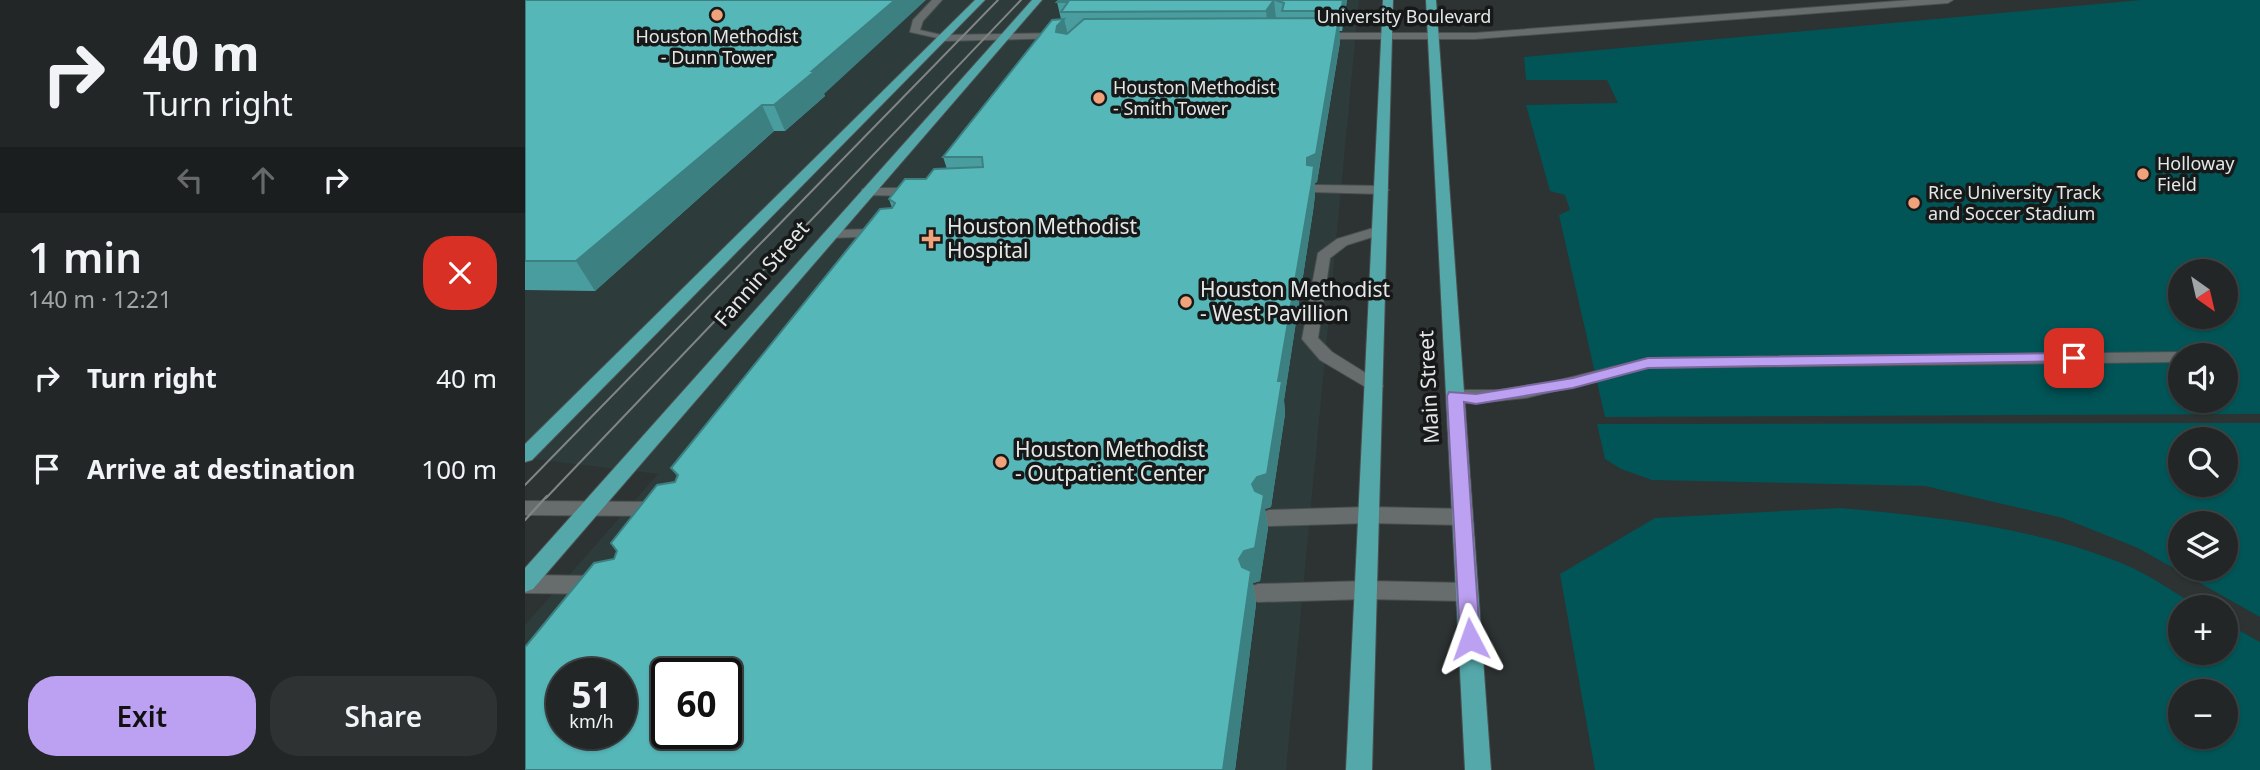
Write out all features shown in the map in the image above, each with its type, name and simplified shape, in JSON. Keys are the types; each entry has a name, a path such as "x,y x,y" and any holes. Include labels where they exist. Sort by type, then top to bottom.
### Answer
{"main road":[{"path":"937,0 918,20 915,32 942,38 1077,36"},
{"name":"Fannin Street","path":"525,455 980,0"},
{"name":"Fannin Street","path":"525,583 588,508 1037,0"},
{"path":"1359,770 1388,0"},
{"name":"Main Street","path":"1431,0 1478,770"},
{"path":"1831,0 1841,10"},
{"name":"University Boulevard","path":"1308,36 1475,36 1948,0"},
{"path":"1316,189 1382,190"},
{"path":"867,192 925,192"},
{"path":"1374,386 1326,356 1310,339 1322,256 1342,242 1380,230"},
{"path":"830,234 896,233"},
{"path":"1455,396 1476,399 1573,383 1648,363 2168,356"},
{"path":"525,508 679,509"},
{"path":"1269,518 1369,515 1463,517"},
{"path":"525,583 622,585"},
{"path":"1258,593 1366,590 1467,592"}],"shaded area":[{"name":"Houston Methodist Hospital","path":"525,0 1359,0 1286,770 525,770 525,625 658,474 525,458"},
{"name":"Rice University Track and Soccer Stadium","path":"2141,0 2260,0 2260,414 1605,417 1559,215 1570,210 1565,195 1550,191 1526,105 1618,103 1607,80 1526,80 1524,57"},
{"path":"2260,423 2260,617 2238,605 2238,595 2221,595 2196,581 2238,581 2238,511 2168,511 2168,565 2138,548 2063,518 1925,486 1652,480 1621,469 1605,459 1597,424"},
{"path":"1840,508 1982,525 2051,540 2129,566 2179,595 2168,595 2168,665 2238,665 2238,630 2260,642 2260,770 1595,770 1560,574 1655,518"}],"building":[{"path":"525,0 895,0 774,105 762,105 576,261 525,261"},
{"path":"1274,0 1266,11 1061,12 1068,2 1057,2"},
{"path":"1275,0 1343,0 1341,11 1282,11 1284,3"},
{"name":"Houston Methodist Hospital","path":"1339,18 1316,154 1307,158 1307,165 1314,166 1312,182 1278,381 1282,381 1267,474 1257,477 1252,484 1255,491 1264,495 1255,548 1244,551 1239,559 1242,567 1251,571 1223,770 525,770 525,647 594,563 614,559 617,551 611,543 657,485 675,482 678,475 671,468 880,209 892,208 895,203 889,199 905,179 926,179 934,169 983,167 982,157 943,157 1052,20 1064,19 1057,26 1056,32 1067,34 1084,19"}],"tram line":[{"path":"525,485 998,0"},
{"path":"546,498 1021,0"},
{"path":"525,520 547,496"}],"place":[{"name":"Houston Methodist - Dunn Tower","path":"717,15"},
{"name":"Houston Methodist - Smith Tower","path":"1099,98"},
{"name":"Holloway Field","path":"2143,174"},
{"name":"Rice University Track and Soccer Stadium","path":"1914,203"},
{"name":"Houston Methodist Hospital","path":"931,239"},
{"name":"Houston Methodist - West Pavillion","path":"1186,302"},
{"name":"Houston Methodist - Outpatient Center","path":"1001,462"}],"route":[{"path":"1470,639 1455,396 1476,399 1573,383 1648,363 2074,358"}]}
